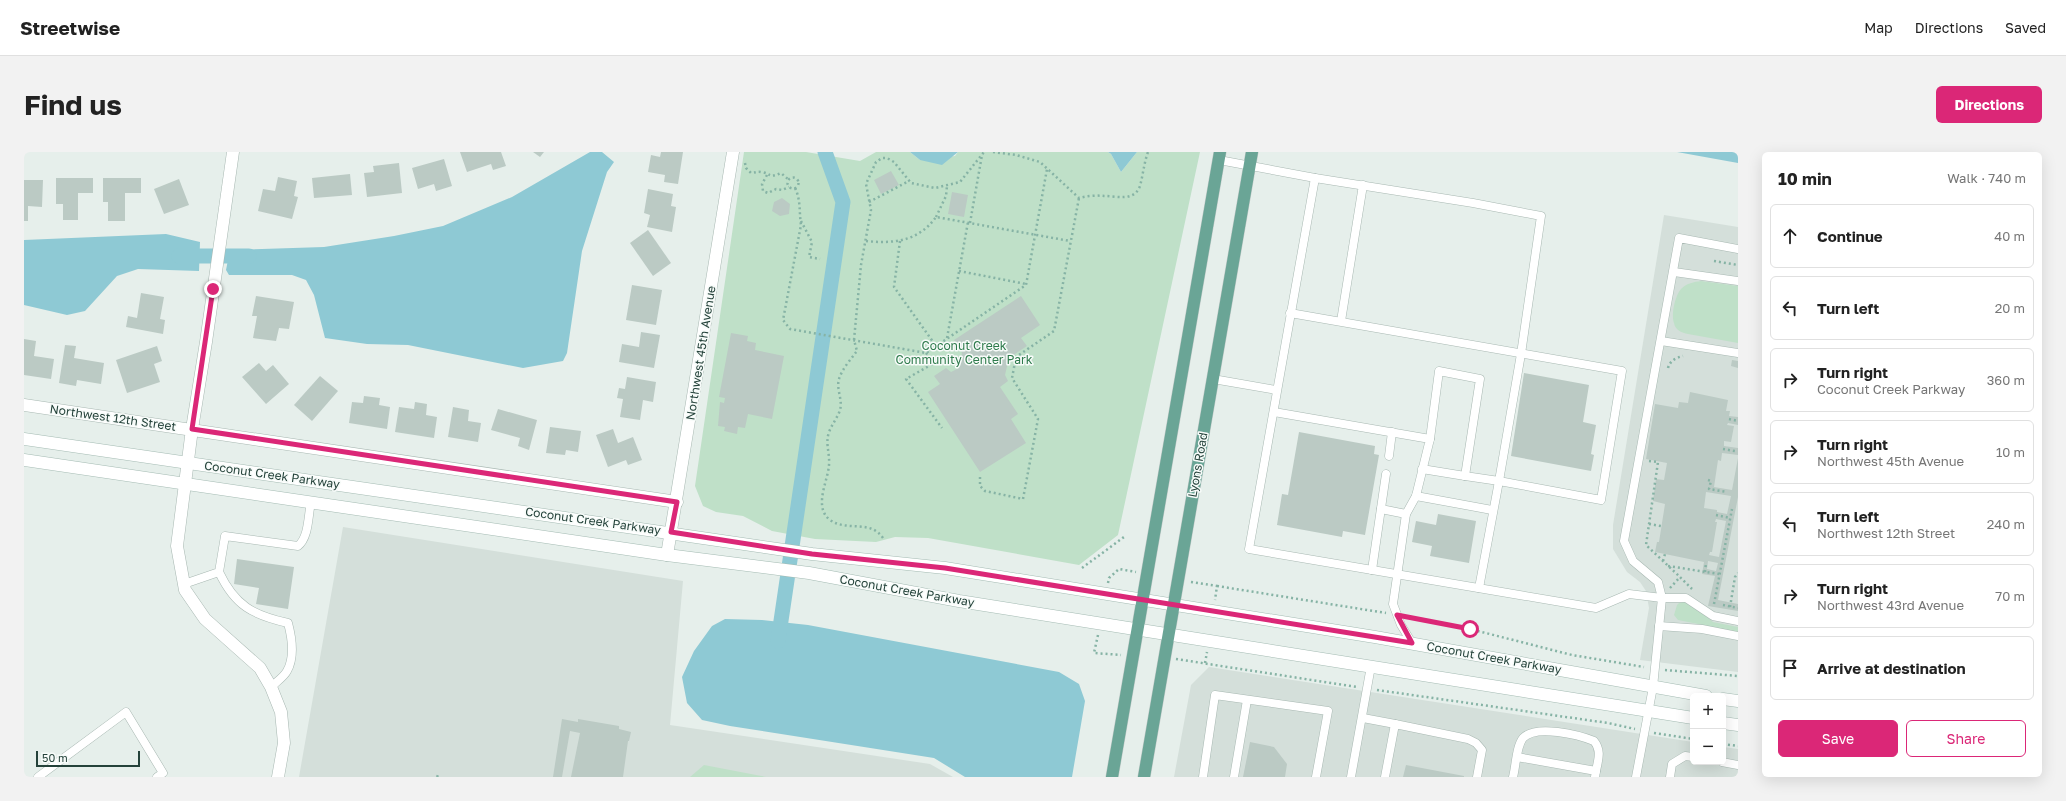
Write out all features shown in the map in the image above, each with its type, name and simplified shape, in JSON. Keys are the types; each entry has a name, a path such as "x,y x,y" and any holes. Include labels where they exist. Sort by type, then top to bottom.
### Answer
{"main road":[{"path":"233,152 184,484 177,546 185,590 205,619 260,668 272,687 281,712 284,743 278,777"},
{"name":"Northwest 45th Avenue","path":"667,555 677,502 733,152"},
{"name":"Lyons Road","path":"1144,777 1252,152"},
{"path":"1112,777 1219,156"},
{"name":"Northwest 12th Street","path":"24,405 677,502"},
{"name":"Coconut Creek Parkway","path":"24,439 671,532 812,554 945,568 1412,643 1690,693"},
{"name":"Coconut Creek Parkway","path":"24,460 667,555 809,573 959,601 1138,628 1690,717"},
{"path":"1726,699 1738,701"},
{"path":"1726,723 1738,725"}],"lane":[{"path":"1219,156 1250,166 1473,203 1541,216 1521,354 1479,588"},
{"path":"1315,178 1276,390 1274,412 1250,549 1596,608 1629,594 1662,598 1686,598 1713,616 1738,621"},
{"path":"1341,321 1363,185"},
{"path":"1636,777 1653,687 1662,598 1658,582 1633,561 1624,541 1679,238 1738,249"},
{"path":"1674,272 1738,281"},
{"path":"1290,313 1622,371 1601,500 1499,481 1422,469"},
{"path":"1661,341 1738,353"},
{"path":"1412,643 1392,604 1398,574 1406,514 1416,496 1430,439 1439,371 1480,379 1465,476"},
{"path":"1213,379 1276,390"},
{"path":"1274,412 1430,439"},
{"path":"1389,456 1392,432"},
{"path":"1372,570 1386,474"},
{"path":"1416,496 1492,510"},
{"path":"272,687 287,671 291,656 292,637 288,623 266,618 250,611 237,600 226,587 219,572 225,536 298,546 303,542 305,536 311,502"},
{"path":"1381,509 1406,514"},
{"path":"184,584 219,572"},
{"path":"1660,626 1702,629 1738,636"},
{"path":"1350,777 1363,718 1371,666"},
{"path":"1203,777 1215,695 1328,711 1316,777"},
{"path":"1234,777 1247,700"},
{"path":"38,777 126,712 163,773 157,777"},
{"path":"1363,718 1468,739 1476,743 1482,750 1477,777"},
{"path":"1385,777 1395,724"},
{"path":"1513,777 1520,744 1524,738 1538,731 1547,731 1594,741 1599,747 1600,753 1596,774 1518,757"},
{"path":"1670,777 1672,764 1685,756 1690,757"},
{"path":"1726,763 1738,765"}],"path":[{"path":"993,152 1017,154 1040,162 1079,198 1104,196 1122,198 1132,196 1139,187 1142,168 1148,152"},
{"path":"883,538 873,528 841,525 830,520 824,513 822,504 829,464 826,444 829,432 840,411 841,397 839,379 857,351 854,340 861,265 871,210 866,184 872,168 882,158 887,158 894,162 909,181 928,187 948,186 960,182 983,153"},
{"path":"947,339 983,153"},
{"path":"745,161 748,171 754,173 761,172 774,176 781,173 789,180"},
{"path":"926,353 1026,284 1047,169"},
{"path":"767,175 762,184 763,191 768,193 776,189 782,190 789,187 795,188"},
{"path":"789,180 794,178 797,180 798,186 795,188"},
{"path":"789,180 787,184 789,187"},
{"path":"869,202 909,181"},
{"path":"866,241 890,243 900,241 922,232 936,216 946,196 948,186"},
{"path":"795,188 800,198 801,225 784,320 790,329 926,353 934,363 906,379 942,428"},
{"path":"980,477 980,486 985,491 1023,499 1038,419 1012,378 1016,357 1054,331 1079,198"},
{"path":"936,216 1070,241"},
{"path":"800,219 812,242 809,257 820,259"},
{"path":"900,241 894,287 936,346"},
{"path":"1714,261 1738,265"},
{"path":"959,271 1026,284"},
{"path":"1667,374 1669,363 1673,360 1689,355"},
{"path":"1729,419 1738,421"},
{"path":"1723,449 1735,451"},
{"path":"1645,460 1658,462 1646,545 1680,577"},
{"path":"1708,480 1711,481 1710,489 1728,492"},
{"path":"1714,604 1732,509"},
{"path":"1716,516 1730,518"},
{"path":"1649,524 1662,526"},
{"path":"1082,568 1124,537"},
{"path":"1663,562 1664,554"},
{"path":"1705,572 1706,563"},
{"path":"1668,566 1719,574"},
{"path":"1730,607 1735,577 1738,573"},
{"path":"1217,586 1397,615 1470,629 1572,656 1655,669 1738,676"},
{"path":"1205,663 1368,689 1608,724 1690,739"},
{"path":"1726,744 1738,746"}],"shaded area":[{"path":"1664,215 1738,227 1738,672 1640,660 1649,608 1646,591 1640,582 1627,572 1613,549 1613,525"},
{"path":"343,527 683,581 670,725 930,764 953,777 299,777"},
{"path":"1209,667 1690,742 1690,765 1726,765 1726,747 1738,749 1738,777 1174,777 1191,685"}],"green space":[{"name":"Coconut Creek Community Center Park","path":"744,152 806,152 860,161 876,152 910,152 920,160 955,156 958,152 1108,152 1111,154 1121,172 1137,152 1200,152 1118,535 1079,565 928,538 895,537 876,542 815,539 772,531 743,516 716,512 703,506 695,486"},
{"path":"1701,281 1738,286 1738,343 1686,334 1676,328 1673,319 1673,310 1675,300 1679,292 1688,284"},
{"path":"1684,602 1694,606 1713,622 1738,627 1738,632 1678,620 1674,615 1677,605"},
{"path":"704,765 766,777 690,777"}],"water":[{"path":"590,152 602,152 614,162 607,172 582,251 567,353 563,361 523,368 408,345 367,344 325,338 314,295 306,280 292,275 229,275 226,270 230,250 324,247 394,236 443,226 512,197"},
{"path":"910,152 958,152 942,165 920,160"},
{"path":"1108,152 1137,152 1121,172 1111,154"},
{"path":"1677,152 1738,152 1738,163"},
{"path":"166,234 200,242 199,271 138,269 117,276 85,311 67,315 24,305 24,240"},
{"path":"725,619 762,620 808,625 1059,672 1079,684 1085,701 1072,777 965,777 934,758 730,726 702,720 687,703 682,677 694,651 712,626"}],"building":[{"path":"460,152 501,152 506,166 493,170 491,164 467,172"},
{"path":"533,152 544,152 540,157"},
{"path":"661,152 683,152 678,184 664,182 665,175 648,172 651,155 660,157"},
{"path":"444,159 452,186 436,191 434,184 418,189 412,168"},
{"path":"399,163 402,193 367,197 364,173 374,172 373,166"},
{"path":"891,171 899,185 881,194 874,180"},
{"path":"350,174 352,195 314,198 312,178"},
{"path":"278,177 297,181 294,196 298,197 292,219 258,211 263,189 275,191"},
{"path":"56,178 93,178 93,193 78,193 78,220 63,220 63,204 56,204"},
{"path":"103,178 141,178 141,193 125,193 125,221 108,221 108,202 103,202"},
{"path":"179,179 189,205 164,214 154,189"},
{"path":"24,180 43,180 42,207 28,206 28,221 24,221"},
{"path":"648,189 673,194 671,206 676,207 672,232 647,227 650,215 644,213"},
{"path":"952,192 968,195 964,217 948,214"},
{"path":"782,198 790,204 789,214 780,216 772,211 774,202"},
{"path":"648,230 671,263 653,276 630,243"},
{"path":"632,285 662,290 656,325 626,320"},
{"path":"141,293 164,297 160,319 165,320 163,334 126,327 128,316 137,318"},
{"path":"256,296 294,302 289,329 279,328 276,341 253,338 257,316 252,316"},
{"path":"1021,296 1040,325 1021,338 1027,346 1009,358 1005,375 1008,381 1000,387 1018,414 1011,419 1026,443 980,472 928,392 940,384 934,376 946,368 951,372 959,368 962,353 954,340"},
{"path":"641,332 660,335 654,368 619,362 622,344 639,347"},
{"path":"731,333 748,336 747,341 756,343 755,350 784,356 772,419 748,414 745,428 738,427 737,434 724,431 725,427 718,426 720,402 724,403 725,398 719,397"},
{"path":"24,339 36,341 34,356 54,359 51,379 24,375"},
{"path":"65,345 76,346 74,358 104,363 101,384 77,380 76,386 59,383"},
{"path":"157,346 162,361 154,364 160,382 127,393 116,360"},
{"path":"1732,360 1738,361 1738,368 1731,366"},
{"path":"259,363 266,371 273,365 289,384 266,404 242,377"},
{"path":"1524,373 1589,385 1583,422 1596,425 1591,454 1594,455 1591,471 1511,456"},
{"path":"320,376 338,391 312,421 294,405"},
{"path":"627,377 656,382 653,402 643,400 640,420 620,417 623,399 617,398 619,388 625,389"},
{"path":"1690,392 1728,400 1726,411 1730,411 1729,416 1738,417 1738,425 1728,423 1727,425 1734,426 1731,442 1724,441 1724,446 1738,448 1738,455 1722,453 1721,461 1718,460 1714,487 1732,490 1738,458 1738,497 1718,600 1738,604 1738,611 1708,606 1715,576 1702,574 1704,562 1655,552 1657,542 1659,542 1665,504 1653,501 1656,479 1664,480 1667,463 1646,459 1655,404 1678,408 1679,402 1688,403","holes":["1706,492 1731,496 1727,514 1717,512 1717,510 1704,508","1716,519 1726,521 1719,557 1709,555 1710,552 1712,552 1717,522 1715,522","1708,561 1718,563 1716,571 1707,569"]},
{"path":"364,396 380,398 379,405 390,407 387,429 349,423 352,402 363,403"},
{"path":"415,402 427,404 426,415 437,417 434,438 395,432 399,407 414,409"},
{"path":"453,407 469,410 468,421 481,423 478,442 448,437"},
{"path":"498,409 537,420 529,450 518,446 520,438 491,430"},
{"path":"550,427 581,431 578,452 566,450 565,455 546,453"},
{"path":"613,429 618,443 633,437 642,460 628,465 626,460 608,467 596,435"},
{"path":"1299,432 1375,446 1374,454 1379,455 1365,535 1343,531 1342,537 1277,525 1282,494 1288,495"},
{"path":"1438,514 1476,521 1469,563 1430,556 1432,546 1412,542 1416,521 1436,525"},
{"path":"237,559 294,567 288,609 256,604 259,588 234,584"},
{"path":"562,719 578,722 578,719 619,726 619,729 631,732 628,741 623,777 571,777 580,733 570,731 562,777 553,777"},
{"path":"1250,742 1274,747 1287,764 1285,777 1243,777"},
{"path":"1406,765 1464,776 1464,777 1403,777"}],"waterway":[{"path":"778,641 843,202 825,152"},
{"path":"179,256 249,256"}],"route":[{"path":"213,289 192,429 677,502 671,532 812,554 945,568 1412,643 1397,615 1470,629"}]}
